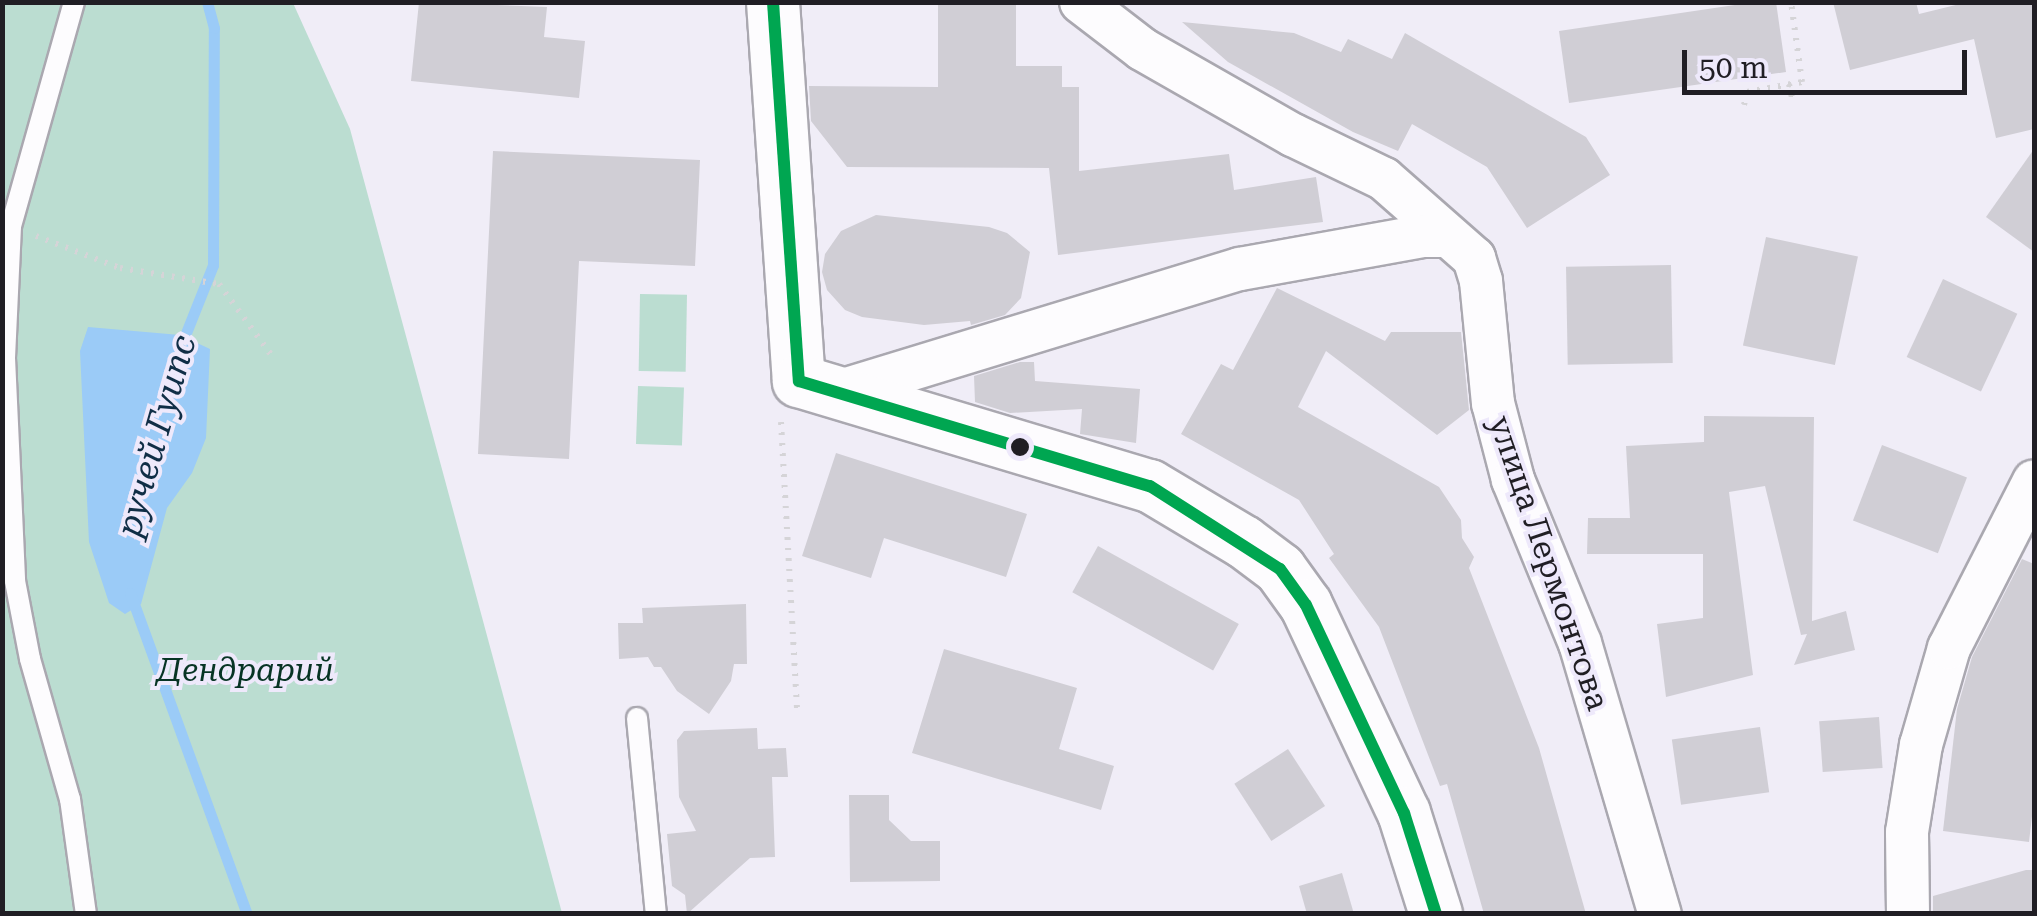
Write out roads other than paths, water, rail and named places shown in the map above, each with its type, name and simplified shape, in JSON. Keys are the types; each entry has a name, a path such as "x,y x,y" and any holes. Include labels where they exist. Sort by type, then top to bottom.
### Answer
{"street":[{"path":"773,2 806,398"},
{"name":"улица Лермонтова","path":"1081,2 1142,49 1293,135 1384,179 1474,258 1482,282 1493,402 1512,480 1580,643 1660,914"},
{"path":"806,398 1240,269 1382,243 1447,236"},
{"path":"806,398 1150,486 1244,542 1280,569 1306,605 1404,813 1436,914"},
{"path":"1908,914 1907,832 1922,745 1944,665 2034,481"}],"lane":[{"path":"74,2 7,226 5,358 16,581 30,659 70,799 86,914"},
{"path":"637,718 656,914"}],"water":[{"path":"88,327 180,335 210,349 206,438 192,473 167,508 141,604 125,614 109,603 89,542 80,351"}],"waterway":[{"name":"ручей Гуипс","path":"180,348 213,265 214,28 207,2"},
{"name":"ручей Гуипс","path":"130,593 247,914"}],"park label":[{"name":"Дендрарий","path":"245,670"}]}
